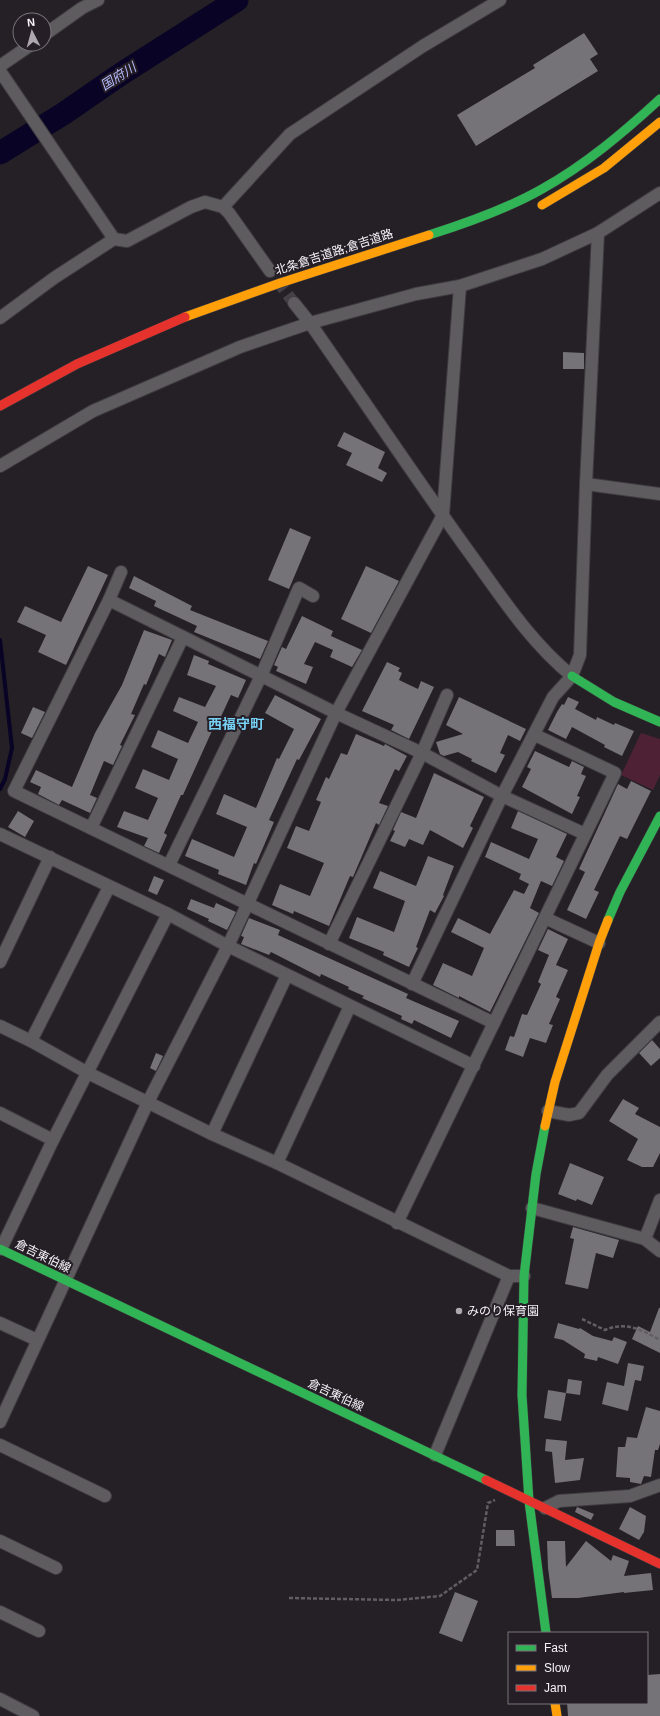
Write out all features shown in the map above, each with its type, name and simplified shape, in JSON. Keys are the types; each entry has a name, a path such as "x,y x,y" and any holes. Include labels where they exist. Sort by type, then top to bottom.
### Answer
{"main road":[{"name":"北条倉吉道路;倉吉道路","path":"0,406 85,360 154,328 234,298 453,226 512,203 539,190 596,155 660,99"},
{"path":"532,210 571,189 605,168 660,122"},
{"path":"572,676 598,695 617,705 660,722"},
{"path":"546,1632 528,1501 522,1395 524,1276 532,1208 548,1111 572,1025 599,943 620,892 659,820"},
{"name":"倉吉東伯線","path":"1,1249 511,1491 528,1501 660,1564"},
{"path":"555,1704 557,1716"}],"street":[{"path":"52,29 85,4 98,0"},
{"path":"223,207 290,134 423,46 500,0"},
{"path":"0,66 20,52"},
{"path":"0,71 110,235 127,241 198,204 205,202 223,207 270,271"},
{"path":"0,466 93,411 240,347 310,323 416,294 460,286 542,259 598,233 660,193"},
{"path":"412,984 502,796 535,735 553,697 572,676 580,655 586,484 598,233"},
{"path":"0,318 110,235"},
{"path":"0,1422 148,1102 249,904 336,713 443,515 460,286"},
{"path":"294,303 310,323 443,515 523,627 543,650 572,676"},
{"path":"586,484 660,494"},
{"path":"121,572 109,600 14,791 494,1023"},
{"path":"169,865 261,676 299,588 313,596"},
{"path":"109,600 336,713 422,753 502,796 585,834"},
{"path":"91,828 183,637"},
{"path":"328,944 422,753 447,695"},
{"path":"397,1222 615,774 535,735"},
{"path":"0,834 168,914 228,946 474,1066"},
{"path":"0,962 50,857"},
{"path":"31,1041 109,887"},
{"path":"1,1249 53,1140 168,914"},
{"path":"544,918 599,943"},
{"path":"212,1134 287,975"},
{"path":"277,1163 350,1006"},
{"path":"548,1111 569,1115 579,1113 607,1075 660,1022"},
{"path":"0,1026 31,1041 88,1073 212,1134 277,1163 509,1276 524,1276"},
{"path":"0,1113 53,1140"},
{"path":"645,1239 660,1200"},
{"path":"532,1208 645,1239 660,1251"},
{"path":"435,1455 509,1276"},
{"path":"0,1323 37,1340"},
{"path":"0,1445 105,1496"},
{"path":"545,1508 559,1501 630,1496 660,1485"},
{"path":"0,1542 56,1568"},
{"path":"0,1612 39,1631"},
{"path":"0,1699 33,1716"}],"path":[{"path":"582,1319 605,1330 616,1325 641,1330 660,1340"},
{"path":"289,1598 397,1600 440,1596 477,1570 488,1503 511,1491"}],"shaded area":[{"path":"641,733 660,739 660,775 653,790 621,775"}],"building":[{"path":"584,33 598,54 590,59 598,71 476,146 457,115 535,68 533,65"},
{"path":"563,352 584,353 584,369 563,369"},
{"path":"344,432 385,452 378,468 387,473 382,482 346,465 352,453 337,446"},
{"path":"290,528 311,537 289,589 268,580"},
{"path":"88,566 108,575 66,665 38,652 46,635 17,622 25,606 61,622"},
{"path":"366,566 399,581 371,633 341,619"},
{"path":"134,576 192,606 190,610 268,641 260,659 194,632 197,626 154,606 156,601 129,588"},
{"path":"302,616 333,631 331,636 362,650 352,667 330,657 333,650 315,642 304,664 313,667 306,684 276,671 278,667 274,665 282,647 286,649"},
{"path":"144,630 172,640 165,657 159,654 146,685 144,684 131,714 135,715 120,745 122,746 113,765 104,761 90,795 97,798 90,813 62,800 59,805 38,794 41,787 30,782 36,770 72,787 95,733 122,685"},
{"path":"194,655 209,661 208,664 246,680 238,698 231,695 218,723 216,722 164,833 167,835 159,853 144,846 148,838 117,827 124,811 148,820 158,798 135,788 143,769 169,780 178,759 151,747 158,730 188,743 198,722 173,711 179,697 205,707 216,686 187,675"},
{"path":"387,662 400,668 398,671 402,673 399,680 418,689 421,681 434,687 409,739 391,730 394,725 362,711"},
{"path":"275,695 321,719 299,760 297,759 269,820 274,822 256,864 254,863 246,885 218,874 219,870 185,856 192,839 234,857 247,827 216,814 224,794 256,808 277,758 279,759 294,729 265,713"},
{"path":"459,697 526,729 520,741 508,735 500,753 505,755 496,773 471,761 472,759 458,752 444,756 440,754 436,742 463,734 446,725"},
{"path":"568,697 579,702 575,709 596,720 597,717 614,725 615,723 634,731 622,756 604,747 605,745 572,727 566,739 548,730 557,712 562,704 564,705"},
{"path":"33,707 45,712 32,738 21,733"},
{"path":"356,734 384,746 385,744 407,756 399,771 395,769 379,803 388,806 379,825 376,823 353,877 350,876 329,926 294,911 293,914 272,905 280,884 310,896 324,863 287,848 296,826 309,831 321,802 316,800 326,777 329,779 341,753 347,755"},
{"path":"535,751 569,767 572,761 584,767 581,774 586,776 577,796 580,797 572,814 522,787 531,769 527,767"},
{"path":"434,773 484,797 470,826 473,828 463,848 430,830 423,845 409,839 405,847 390,841 401,812 416,818"},
{"path":"631,781 651,791 627,839 620,836 594,890 599,892 586,919 567,910 585,872 579,869 618,784 627,789"},
{"path":"18,811 34,821 25,837 8,827"},
{"path":"518,811 567,834 556,857 564,861 552,886 541,881 530,908 539,913 490,1012 433,985 443,963 472,976 484,948 451,932 458,918 490,934 514,890 524,894 529,884 519,879 521,874 485,857 491,842 529,859 538,839 511,828"},
{"path":"428,856 454,866 443,895 444,896 435,913 430,910 416,947 418,948 409,967 383,955 384,952 349,938 357,917 394,932 405,901 373,888 380,871 416,886"},
{"path":"154,876 164,880 157,895 148,891"},
{"path":"191,899 214,908 216,903 236,912 227,930 208,921 209,919 187,909"},
{"path":"249,918 280,930 278,935 408,994 406,998 459,1021 451,1038 414,1020 412,1024 401,1019 402,1016 362,998 364,996 348,989 349,987 321,974 320,977 271,952 269,955 241,944 244,937 241,936"},
{"path":"548,929 568,939 556,965 568,970 556,997 560,999 549,1024 553,1025 546,1043 530,1038 523,1057 505,1050 510,1036 514,1037 522,1014 527,1015 541,984 538,982 549,955 538,950"},
{"path":"652,1040 660,1049 660,1058 651,1066 639,1053"},
{"path":"156,1053 163,1056 156,1071 150,1068"},
{"path":"623,1099 639,1108 635,1114 660,1127 660,1153 653,1167 642,1167 627,1160 638,1139 609,1121"},
{"path":"570,1163 604,1177 592,1205 558,1194"},
{"path":"573,1227 619,1240 613,1258 596,1253 588,1289 565,1284 574,1239 570,1238"},
{"path":"659,1308 660,1353 632,1339 638,1326 650,1332"},
{"path":"558,1323 580,1328 593,1336 612,1341 614,1337 627,1342 618,1364 598,1357 597,1361 584,1358 585,1354 563,1340 554,1338"},
{"path":"628,1363 644,1366 641,1381 635,1380 628,1411 602,1404 607,1382 624,1386"},
{"path":"568,1379 582,1381 580,1395 566,1393"},
{"path":"548,1390 566,1393 561,1421 544,1418"},
{"path":"646,1407 660,1411 660,1444 658,1450 655,1450 651,1477 644,1476 641,1484 630,1482 630,1478 616,1477 618,1447 625,1447 627,1437 637,1438"},
{"path":"546,1439 567,1441 565,1460 584,1458 580,1480 555,1483 552,1452 545,1451"},
{"path":"577,1507 594,1514 591,1520 575,1512"},
{"path":"630,1507 646,1516 644,1532 639,1540 619,1529"},
{"path":"496,1530 514,1530 515,1546 496,1546"},
{"path":"547,1541 565,1541 566,1567 586,1541 611,1561 613,1555 629,1561 624,1576 651,1573 653,1590 578,1598 552,1598 548,1568"},
{"path":"455,1592 478,1601 462,1642 439,1633"},
{"path":"660,1674 660,1716 568,1716 567,1704 648,1704 648,1675"}],"waterway":[{"name":"国府川","path":"0,153 63,114 121,74 237,0"},
{"path":"0,640 12,748 5,779 0,789"}],"tunnel":[{"path":"277,280 294,303"}],"traffic: fast":[{"path":"429,235 487,215 515,203 558,180 603,148 660,99"},
{"path":"572,676 614,702 660,722"},
{"path":"608,920 620,892 660,816"},
{"path":"545,1126 536,1174 524,1276 522,1395 529,1501 546,1632"},
{"path":"0,1249 486,1480"}],"traffic: slow":[{"path":"542,205 604,168 660,122"},
{"path":"185,317 280,283 429,235"},
{"path":"545,1126 555,1082 599,943 608,920"},
{"path":"555,1704 557,1716"}],"traffic: jam":[{"path":"0,406 77,364 185,317"},
{"path":"486,1480 660,1564"}],"place":[{"name":"みのり保育園","path":"459,1311"}],"district":[{"name":"西福守町","path":"236,724"}]}
